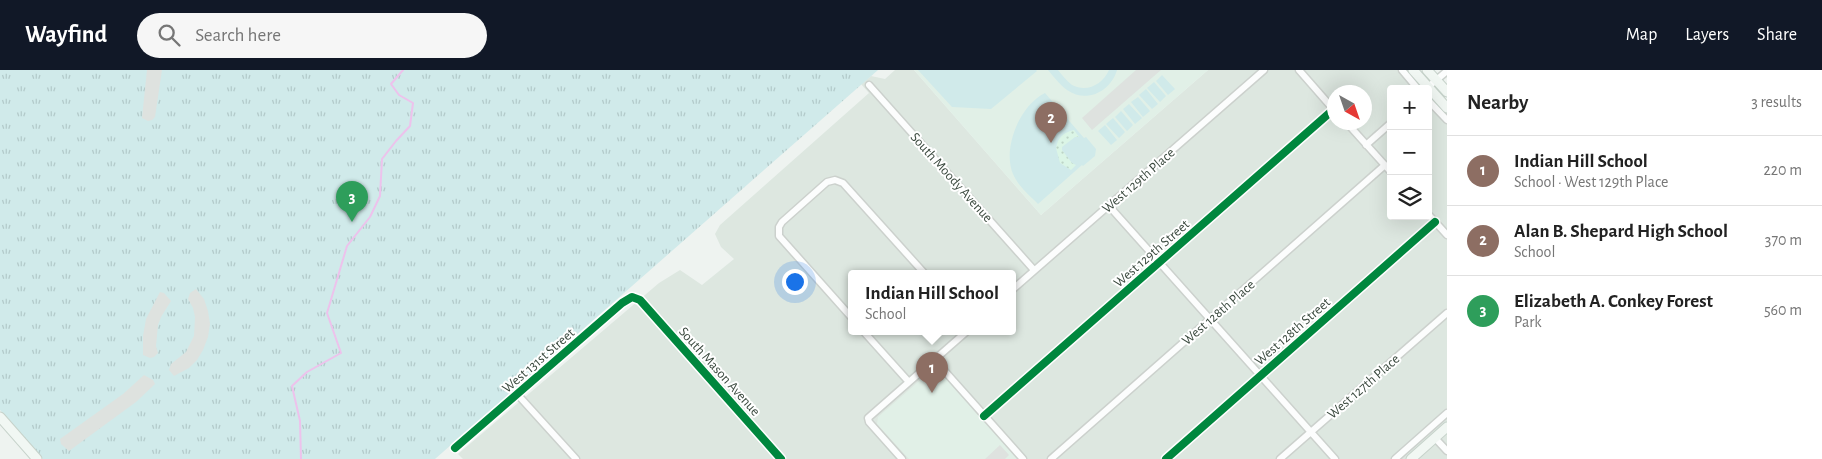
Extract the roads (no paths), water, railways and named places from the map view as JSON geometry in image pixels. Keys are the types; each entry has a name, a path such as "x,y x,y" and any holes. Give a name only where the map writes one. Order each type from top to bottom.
{"main road":[{"path":"1413,70 1426,85"},
{"path":"1427,70 1447,92"},
{"path":"1432,91 1447,108"},
{"path":"0,417 37,459"},
{"path":"1411,459 1447,427"}],"street":[{"name":"West 129th Place","path":"1016,286 1264,70"},
{"path":"1299,70 1327,102"},
{"path":"1402,70 1415,85"},
{"path":"1437,70 1437,80"},
{"path":"1431,85 1447,71"},
{"name":"South Moody Avenue","path":"869,85 1034,270"},
{"path":"1432,104 1447,120"},
{"name":"West 129th Street","path":"984,416 1327,116"},
{"path":"1366,145 1387,127"},
{"path":"1353,130 1387,167"},
{"name":"West 128th Place","path":"1051,459 1385,165"},
{"path":"848,314 781,239 778,232 782,222 827,182 835,180 843,183 921,270"},
{"path":"1109,206 1335,459"},
{"path":"1432,219 1447,235"},
{"name":"West 128th Street","path":"1166,459 1435,222"},
{"name":"West 131st Street","path":"455,448 622,303 632,297 640,300"},
{"name":"South Mason Avenue","path":"640,300 781,459"},
{"name":"West 127th Place","path":"1280,459 1447,313"},
{"path":"867,335 908,381"},
{"path":"902,459 869,422 868,418 962,335"},
{"path":"934,359 1023,459"},
{"path":"518,394 576,459"},
{"path":"1395,459 1447,413"},
{"path":"1435,438 1447,451"}],"waterway":[{"path":"301,459 300,421 292,386 307,372 341,353 327,313 347,246 370,217 380,196 382,159 410,126 413,103 399,95 391,84 403,70"}],"place":[{"name":"Alan B. Shepard High School","path":"1051,143"},
{"name":"Elizabeth A. Conkey Forest","path":"352,222"},
{"name":"Indian Hill School","path":"932,393"}]}
